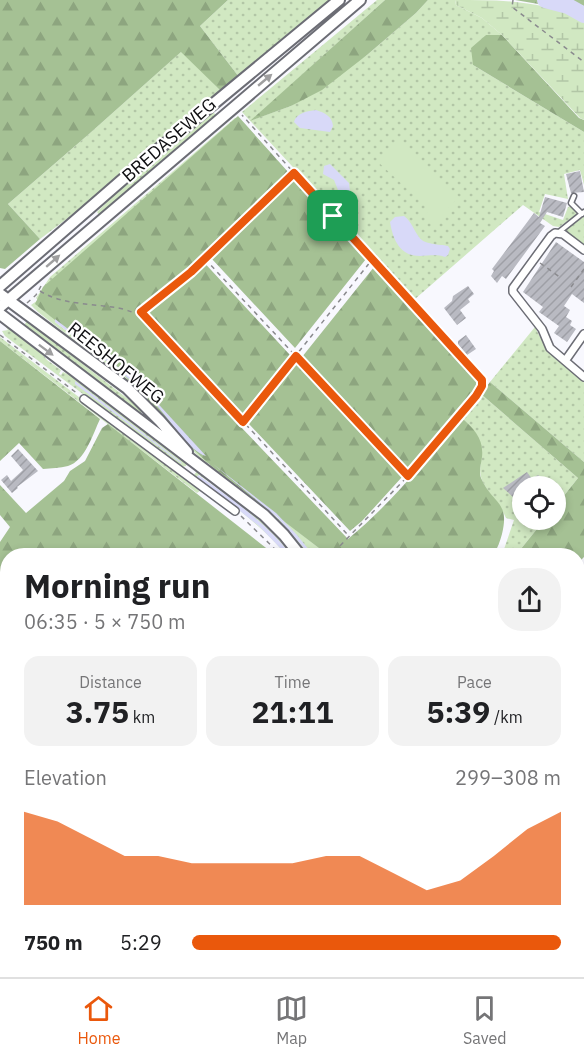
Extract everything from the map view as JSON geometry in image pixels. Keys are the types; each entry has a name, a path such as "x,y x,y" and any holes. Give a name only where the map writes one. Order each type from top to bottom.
{"main road":[{"name":"BREDASEWEG","path":"0,286 137,168 339,0"},
{"name":"BREDASEWEG","path":"3,300 237,109 360,0"},
{"path":"226,95 224,105 237,109"},
{"name":"REESHOFWEG","path":"3,300 127,388 154,414 195,461"},
{"name":"REESHOFWEG","path":"0,314 264,515 294,548"}],"street":[{"path":"584,250 559,232 551,236 513,288 513,292 542,329 550,348 584,377"},
{"path":"565,361 584,334"},
{"path":"84,399 235,511"},
{"path":"185,473 195,461"}],"lane":[{"path":"559,232 583,213 569,203 574,196"}],"path":[{"path":"513,0 512,7 584,62"},
{"path":"237,109 482,380 482,386 476,396 408,476 337,548"},
{"path":"39,291 73,302 123,309 135,313 141,312 191,272 294,173"},
{"path":"205,258 408,476"},
{"path":"534,259 561,279"},
{"path":"243,422 372,260"},
{"path":"571,287 584,269"},
{"path":"141,312 348,535"},
{"path":"0,335 84,399"},
{"path":"235,511 274,548"}],"green space":[{"path":"0,0 228,0 200,26 239,77 222,92 181,52 8,204 40,239 5,269 0,268"},
{"path":"228,0 331,0 239,77 200,26"},
{"path":"377,0 385,0 252,120 291,106 367,55 428,0 455,0 456,5 482,18 502,35 486,35 473,65 584,132 584,185 580,170 564,174 568,199 545,194 539,212 563,220 568,207 571,206 577,214 559,227 553,226 523,205 415,299 242,112"},
{"path":"385,0 428,0 367,55 322,90 291,106 250,121"},
{"path":"455,0 505,1 537,5 584,21 584,120 502,35 482,18 456,5"},
{"path":"515,0 584,0 584,21 550,6"},
{"path":"486,35 502,35 579,118 584,120 584,132 473,65 471,48"},
{"path":"182,51 222,92 84,206 40,239 8,204"},
{"path":"213,112 216,115 99,215 97,212 124,185"},
{"path":"238,116 289,173 199,257 290,355 243,414 146,310 140,314 240,426 348,539 393,496 462,418 480,440 481,477 504,515 498,547 319,548 209,464 125,376 35,304 43,287"},
{"path":"235,118 239,120 55,319 55,322 123,374 211,460 207,464 184,443 136,389 31,305 38,300 36,298 50,277"},
{"path":"398,141 459,197 435,223 426,214 429,209 378,162"},
{"path":"294,179 366,259 295,348 211,258"},
{"path":"584,216 584,246 564,232"},
{"path":"374,267 478,379 479,386 474,393 407,471 302,357"},
{"path":"27,321 143,410 138,416 22,328"},
{"path":"8,326 35,345 47,360 61,370 59,374 63,372 80,380 187,463 186,466 181,467 5,336 2,331 8,330 6,327"},
{"path":"535,327 547,351 584,382 584,462 490,382"},
{"path":"0,337 201,490 197,493 0,341"},
{"path":"0,341 100,419 84,453 74,463 65,467 43,469 19,443 0,461"},
{"path":"297,363 402,477 350,531 249,424"},
{"path":"490,382 584,462 584,548 522,548 536,530 566,530 566,493 578,478 481,394"},
{"path":"481,394 578,478 566,493 566,476 512,476 512,520 506,518 481,477 481,446 474,431 462,418"},
{"path":"108,424 266,548 0,548 0,542 10,527 0,515 0,485 26,513 64,481 70,471 85,461 102,428"},
{"path":"212,462 283,523 279,517 319,548 300,548 266,511 209,466"},
{"path":"198,470 260,519 287,548 285,548 236,502 199,475 197,477 256,523 276,543 254,522 193,476"},
{"path":"512,526 512,530 536,530 522,548 504,548"}],"water":[{"path":"316,110 330,117 333,126 330,132 300,128 294,122 300,115"},
{"path":"330,164 349,183 350,191 346,195 340,195 334,180 323,174 324,166"},
{"path":"404,216 421,240 448,246 450,249 448,255 445,257 420,256 403,250 393,235 390,222 395,217"},
{"path":"55,319 140,384 206,456 187,442 158,407 134,384 55,322"},
{"path":"75,381 181,462 182,464 75,384"},
{"path":"213,464 276,513 307,548 304,548 277,517"},
{"path":"198,475 236,502 271,532 285,548 280,548 259,526 197,477"}],"building":[{"path":"580,171 584,192 571,193 566,174"},
{"path":"545,197 567,203 563,217 547,212 540,223 545,226 506,279 502,276 497,283 491,276 494,271 492,269 534,213 539,217"},
{"path":"556,242 584,262 584,303 572,294 564,306 570,310 566,317 572,321 570,325 576,329 567,342 554,333 559,326 539,312 543,307 523,292"},
{"path":"468,286 474,294 468,299 470,302 460,310 466,318 457,325 444,308 452,301 453,296"},
{"path":"466,335 476,349 467,355 458,344 458,341"},
{"path":"18,449 38,471 12,493 1,480 7,475 11,481 23,470 11,456"},
{"path":"512,482 512,496 503,488"}],"waterway":[{"path":"545,0 568,6 584,15"}],"route":[{"path":"294,173 333,216 482,380 482,386 476,396 408,476 296,356 243,422 141,312 191,272 294,173"}]}
